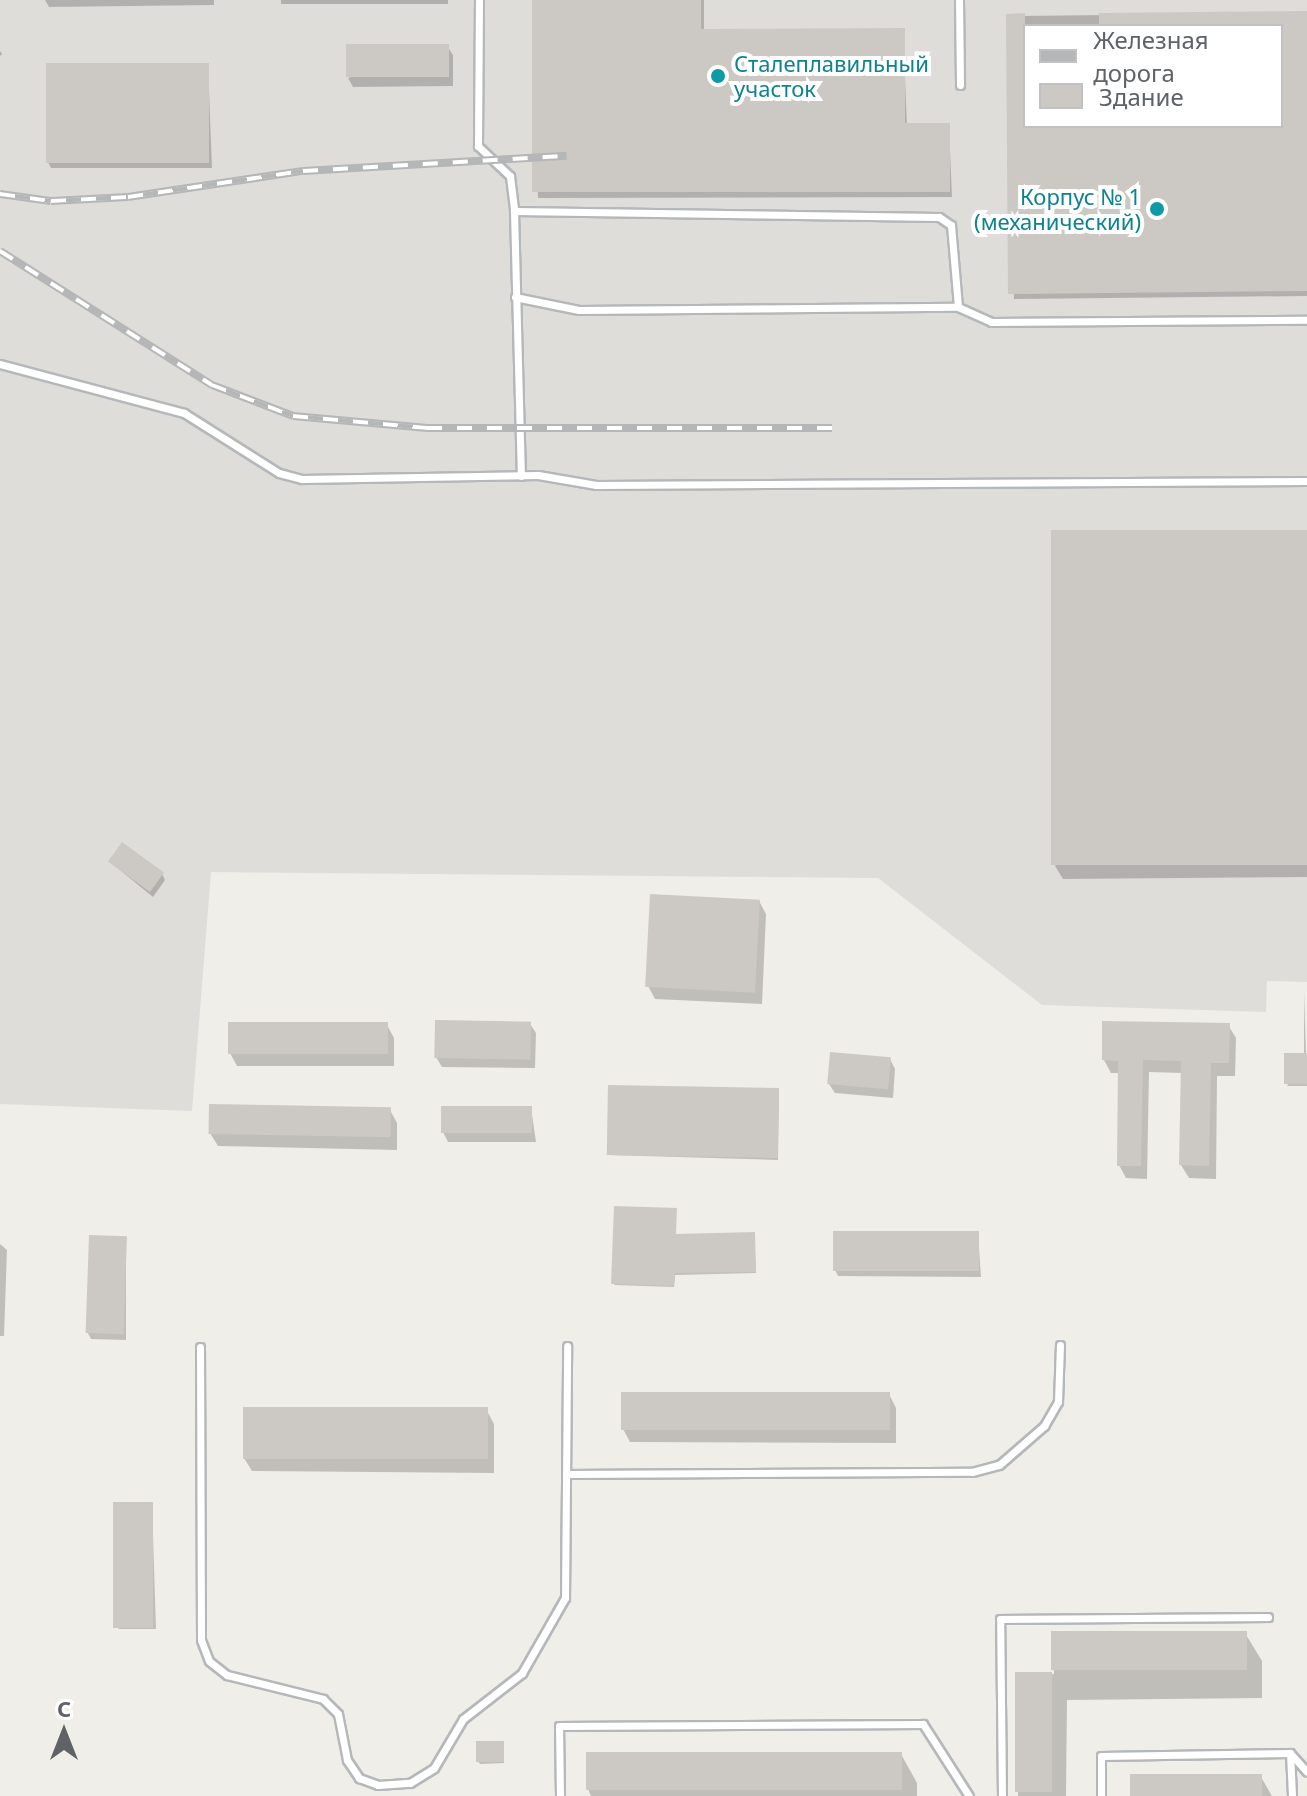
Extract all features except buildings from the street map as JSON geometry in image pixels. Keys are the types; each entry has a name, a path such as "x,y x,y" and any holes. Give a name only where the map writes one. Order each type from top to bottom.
{"lane":[{"path":"479,0 478,146 510,176 514,211 521,476"},
{"path":"959,0 960,85"},
{"path":"514,211 939,217 951,225 958,307"},
{"path":"515,297 579,310 958,307 991,322 1307,320"},
{"path":"0,364 184,413 279,473 302,479 521,476 596,485 1307,481"},
{"path":"566,1474 972,1472 999,1465 1044,1426 1058,1402 1060,1345"},
{"path":"200,1347 201,1640 209,1661 227,1675 323,1699 338,1714 347,1760 359,1778 410,1783 434,1768 463,1719 522,1673 565,1598 567,1346"},
{"path":"1002,1796 1000,1619 1268,1617"},
{"path":"560,1796 559,1726 907,1724 923,1724 969,1796"},
{"path":"1290,1753 1292,1796"},
{"path":"1101,1796 1101,1756 1290,1753 1307,1772"}],"shaded area":[{"path":"0,0 1307,0 1307,982 1267,981 1266,1012 1042,1005 878,878 211,872 192,1111 0,1104"}],"railway":[{"path":"0,194 51,201 128,197 303,171 567,156"},
{"path":"0,251 212,385 293,416 427,428 832,428"}],"place":[{"name":"Сталеплавильный участок","path":"718,76"},
{"name":"Корпус № 1 (механический)","path":"1157,209"}]}
